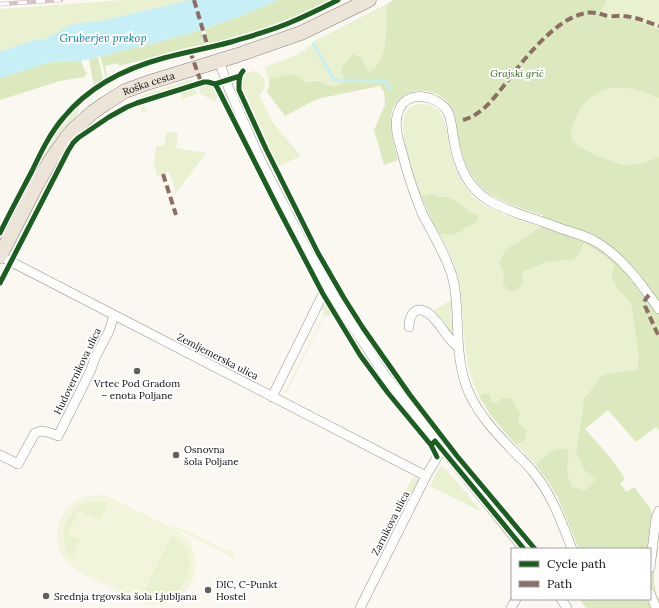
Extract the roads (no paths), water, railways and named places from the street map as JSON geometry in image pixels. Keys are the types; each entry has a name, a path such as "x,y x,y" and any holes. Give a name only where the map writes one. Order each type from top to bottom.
{"main road":[{"name":"Roška cesta","path":"0,256 50,161 67,137 85,118 106,103 125,91 147,83 238,56 301,33 369,0"}],"street":[{"path":"218,61 261,161 327,286 342,310 384,374 408,407 523,548"},
{"path":"572,548 552,500 541,482 532,470 487,423 471,397 466,385 459,348 456,296 450,268 416,197 404,162 396,120 398,110 402,103 416,96 434,99 441,104 446,110 451,122 457,156 463,171 473,188 481,196 505,209 578,234 598,243 624,264 659,309"},
{"name":"Zemljemerska ulica","path":"0,256 426,476"},
{"path":"272,397 327,286"},
{"path":"409,327 409,321 413,313 424,310 432,316 459,348"},
{"name":"Hudovernikova ulica","path":"0,455 18,464 35,433 43,431 58,436 109,331 114,315"},
{"name":"Zarnikova ulica","path":"360,608 426,476 442,448"},
{"path":"651,560 656,518 659,511"},
{"path":"651,596 656,608"}],"water":[{"name":"Gruberjev prekop","path":"190,0 278,0 201,30 81,61 51,62 0,78 0,51 36,40 43,40 72,24 96,22"}],"waterway":[{"path":"313,43 334,80 384,81 391,89"}],"railway":[{"path":"0,4 61,0"}],"place":[{"name":"Vrtec Pod Gradom – enota Poljane","path":"137,371"},
{"name":"Osnovna šola Poljane","path":"176,455"},
{"name":"DIC, C-Punkt Hostel","path":"208,590"},
{"name":"Srednja trgovska šola Ljubljana","path":"46,596"}],"park label":[{"name":"Grajski grič","path":"517,73"}]}
